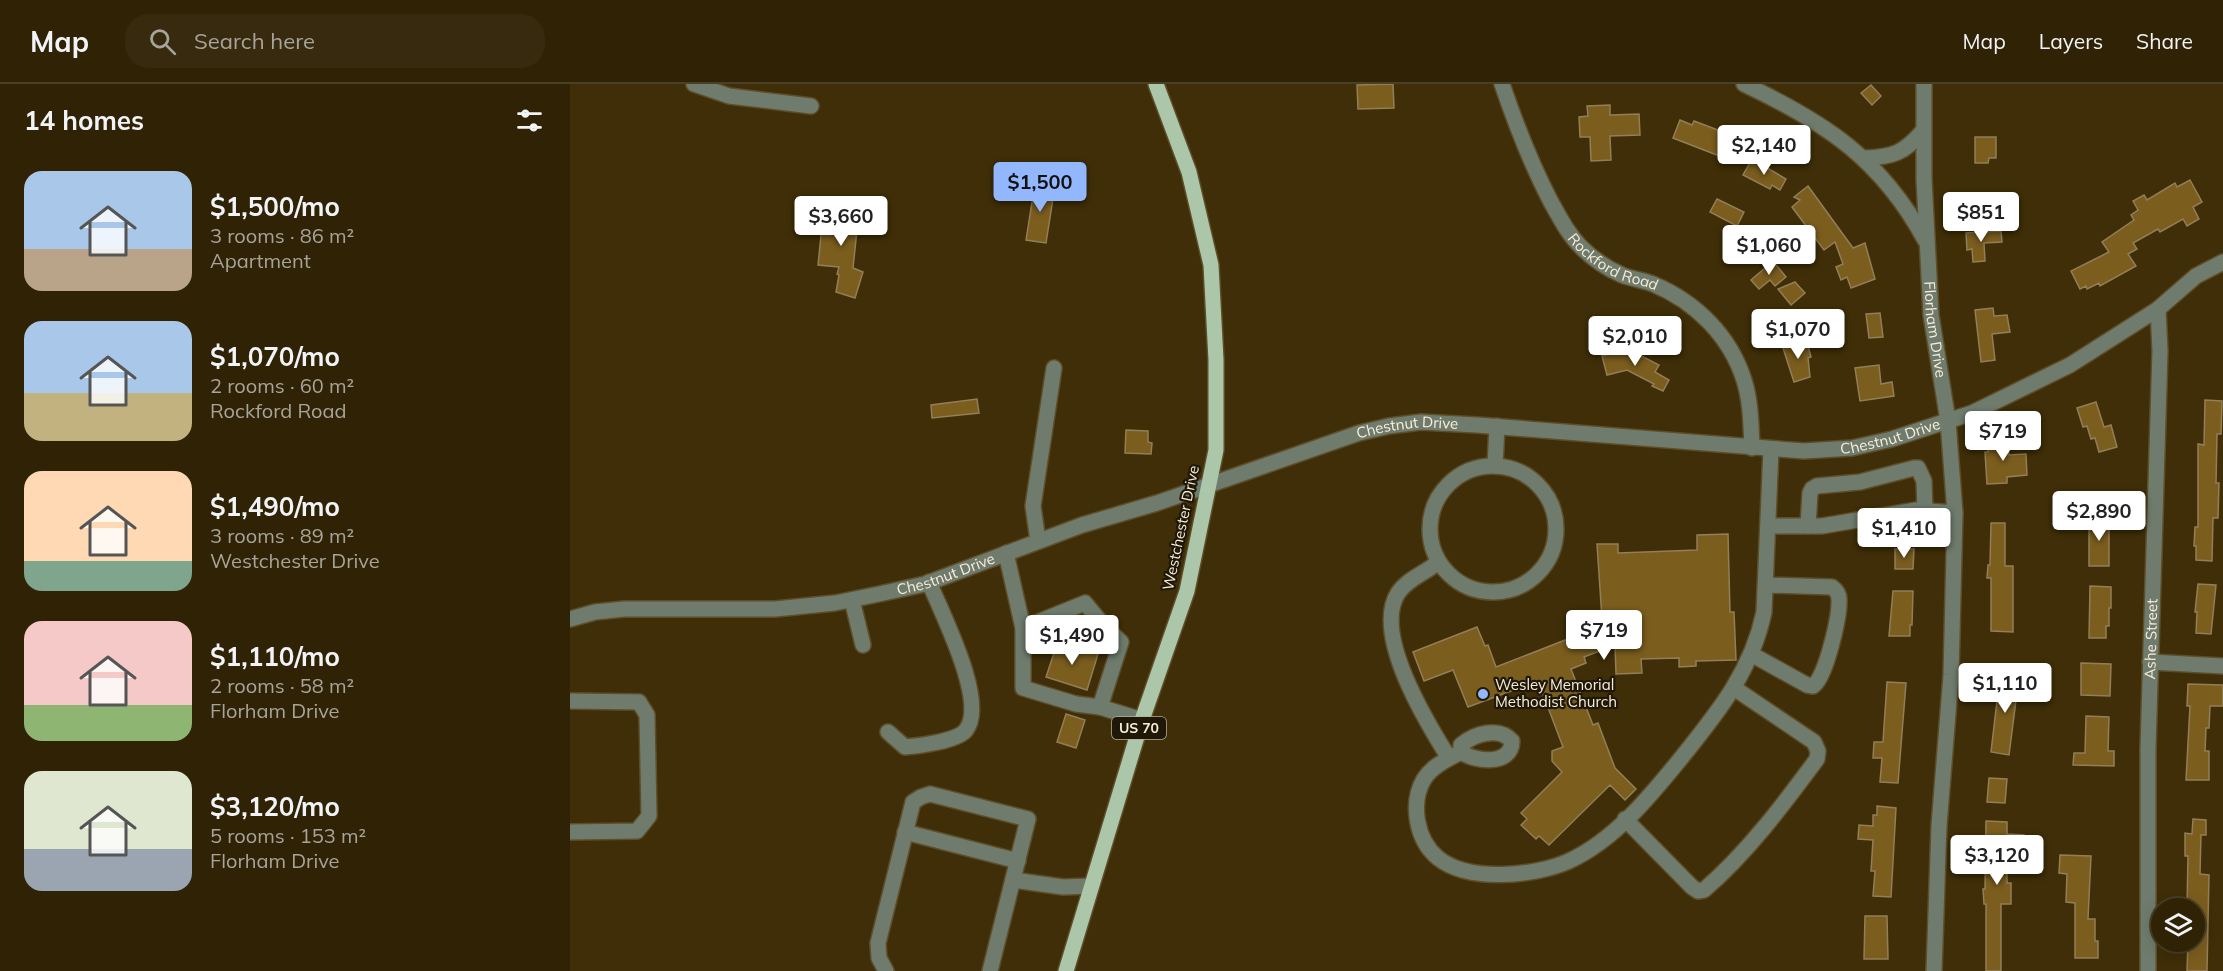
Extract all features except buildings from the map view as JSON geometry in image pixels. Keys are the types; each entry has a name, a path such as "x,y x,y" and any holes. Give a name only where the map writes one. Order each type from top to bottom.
{"main road":[{"name":"Westchester Drive","path":"1066,971 1142,720 1187,591 1216,450 1216,360 1211,265 1189,172 1156,84"}],"street":[{"path":"694,84 729,96 811,106"},
{"name":"Rockford Road","path":"1502,84 1533,168 1565,226 1582,247 1603,265 1676,295 1697,310 1716,329 1732,352 1746,389 1752,448"},
{"path":"1744,84 1776,99 1833,134 1864,158 1912,216 1926,243"},
{"name":"Florham Drive","path":"1924,84 1926,243 1931,315 1948,421 1954,513 1951,675 1939,826 1934,971"},
{"path":"1864,158 1883,158 1900,153 1923,131"},
{"name":"Chestnut Drive","path":"570,620 595,612 624,609 775,609 852,600 929,582 1082,525 1209,485 1359,433 1389,426 1421,422 1497,426 1752,448 1804,451 1852,448 1892,439 1972,413 2070,365 2158,309 2196,276 2223,262"},
{"name":"Ashe Street","path":"2148,971 2150,662 2160,351 2158,309"},
{"path":"1038,542 1033,506 1054,368"},
{"path":"1495,466 1497,426"},
{"path":"1438,562 1411,580 1398,593 1391,611 1390,625 1394,642 1413,694 1455,755 1439,764 1425,778 1416,799 1418,823 1426,845 1439,859 1455,867 1479,873 1511,875 1540,872 1570,861 1590,849 1625,819 1666,776 1722,706 1745,670 1763,619 1771,449"},
{"path":"1495,466 1520,471 1536,483 1549,499 1556,519 1557,534 1554,549 1548,561 1534,578 1515,589 1502,592 1472,589 1453,579 1438,562 1431,544 1429,523 1434,504 1445,487 1461,474 1480,467 1495,466"},
{"path":"1808,526 1810,494 1817,486 1860,483 1914,468 1918,468 1924,481 1925,511"},
{"path":"1768,526 1822,526 1916,510 1954,513"},
{"path":"1006,553 1023,628 1023,688 1142,720"},
{"path":"888,732 905,747 916,747 960,736 967,729 972,718 968,680 953,637 929,582"},
{"path":"1751,654 1807,685 1813,686 1818,683 1838,617 1839,597 1832,587 1766,585"},
{"path":"852,600 863,645"},
{"path":"1023,628 1085,603 1121,642 1100,707"},
{"path":"2150,662 2223,666"},
{"path":"1625,819 1698,891 1704,890 1749,844 1780,807 1817,759 1818,751 1814,742 1734,688"},
{"path":"570,701 639,702 647,715 649,816 637,831 570,832"},
{"path":"890,970 879,958 878,943 912,802 930,794 1028,819 990,971"},
{"path":"905,832 1018,861"},
{"path":"1013,880 1063,887 1091,886"}],"place":[{"name":"Wesley Memorial Methodist Church","path":"1483,694"}]}
